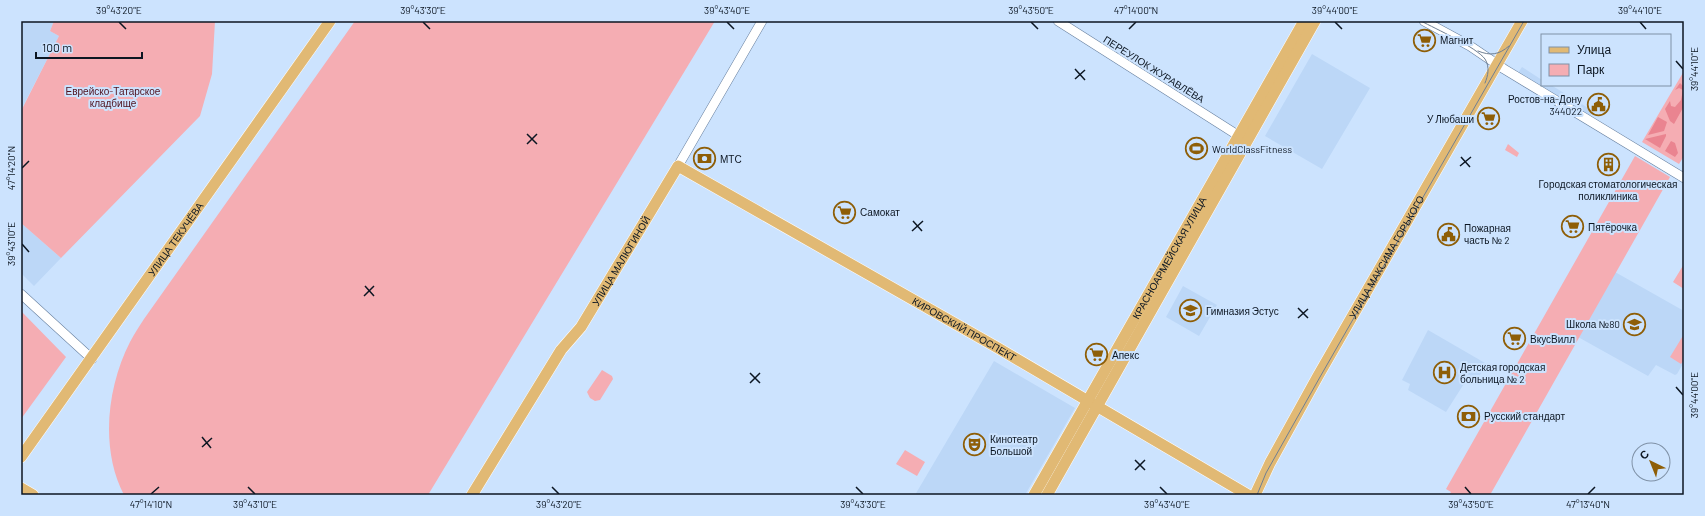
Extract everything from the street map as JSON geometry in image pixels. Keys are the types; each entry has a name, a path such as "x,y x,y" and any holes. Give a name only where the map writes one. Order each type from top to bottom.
{"main road":[{"name":"УЛИЦА ТЕКУЧЁВА","path":"21,457 92,359 330,21"},
{"name":"КРАСНОАРМЕЙСКАЯ УЛИЦА","path":"1047,495 1092,403 1304,21"},
{"name":"КРАСНОАРМЕЙСКАЯ УЛИЦА","path":"1034,495 1092,403 1315,21"},
{"name":"УЛИЦА МАКСИМА ГОРЬКОГО","path":"1255,495 1270,463 1318,376 1522,21"},
{"name":"КИРОВСКИЙ ПРОСПЕКТ","path":"678,166 1092,403 1248,495"},
{"name":"УЛИЦА МАЛЮГИНОЙ","path":"472,495 561,350 581,327 678,166"},
{"path":"21,488 33,495"}],"street":[{"name":"УЛИЦА МАЛЮГИНОЙ","path":"678,166 762,21"},
{"name":"ПЕРЕУЛОК ЖУРАВЛЁВА","path":"1058,21 1239,136"},
{"path":"1424,21 1470,46 1684,178"},
{"path":"21,294 92,359"}],"shaded area":[{"path":"21,21 54,21 50,31 59,36 21,110"},
{"path":"1312,54 1370,88 1322,169 1265,136"},
{"path":"1522,67 1541,79 1541,86 1553,86 1593,111 1589,117 1518,73"},
{"path":"1680,83 1684,87 1684,106 1674,124 1670,121 1665,109 1670,101 1671,106 1675,107 1681,100 1683,90 1679,88 1675,90"},
{"path":"1658,117 1667,122 1664,131 1648,135"},
{"path":"1666,134 1660,148 1645,139"},
{"path":"1671,141 1675,143 1678,153 1675,157 1665,151"},
{"path":"21,223 61,258 34,286 21,273"},
{"name":"Школа №80","path":"1615,272 1684,311 1684,362 1677,374 1675,375 1656,365 1648,376 1578,337"},
{"name":"Гимназия Эстус","path":"1183,286 1217,305 1199,336 1166,317"},
{"name":"Детская городская больница № 2","path":"1428,330 1485,363 1484,368 1477,380 1474,383 1467,379 1446,412 1408,390 1410,384 1402,380"},
{"path":"994,361 1075,408 1025,495 915,495"}],"green space":[{"name":"Еврейско-Татарское кладбище","path":"54,21 215,21 212,74 200,116 61,258 21,223 21,111 59,36 50,31"},
{"path":"355,21 715,21 428,495 124,495 116,477 112,458 109,438 109,418 116,378 130,342 144,319"},
{"path":"1684,71 1684,156 1679,164 1642,142"},
{"path":"1508,144 1519,153 1517,157 1505,150"},
{"path":"1635,156 1670,177 1490,495 1449,495 1451,492 1446,489"},
{"path":"1684,264 1684,289 1673,282"},
{"path":"21,311 66,357 21,419"},
{"path":"1684,334 1684,360 1681,364 1670,357"},
{"path":"602,370 612,376 613,379 600,400 595,401 590,398 587,392"},
{"path":"905,450 925,462 917,476 896,464"}],"tram line":[{"path":"1421,21 1465,44 1480,54 1488,65 1488,74 1485,83"},
{"path":"1257,495 1266,473 1320,377 1524,21"},
{"path":"1478,51 1486,54 1494,54 1509,46"}],"place":[{"name":"Магнит","path":"1425,40"},
{"name":"Ростов-на-Дону 344022","path":"1598,105"},
{"name":"У Любаши","path":"1489,119"},
{"name":"WorldClassFitness","path":"1196,149"},
{"name":"МТС","path":"705,159"},
{"name":"Городская стоматологическая поликлиника","path":"1608,164"},
{"name":"Самокат","path":"844,212"},
{"name":"Пятёрочка","path":"1573,227"},
{"name":"Пожарная часть № 2","path":"1449,234"},
{"name":"Гимназия Эстус","path":"1191,311"},
{"name":"Школа №80","path":"1635,324"},
{"name":"ВкусВилл","path":"1514,339"},
{"name":"Апекс","path":"1097,355"},
{"name":"Детская городская больница № 2","path":"1444,373"},
{"name":"Русский стандарт","path":"1469,416"},
{"name":"Кинотеатр Большой","path":"975,445"}]}
